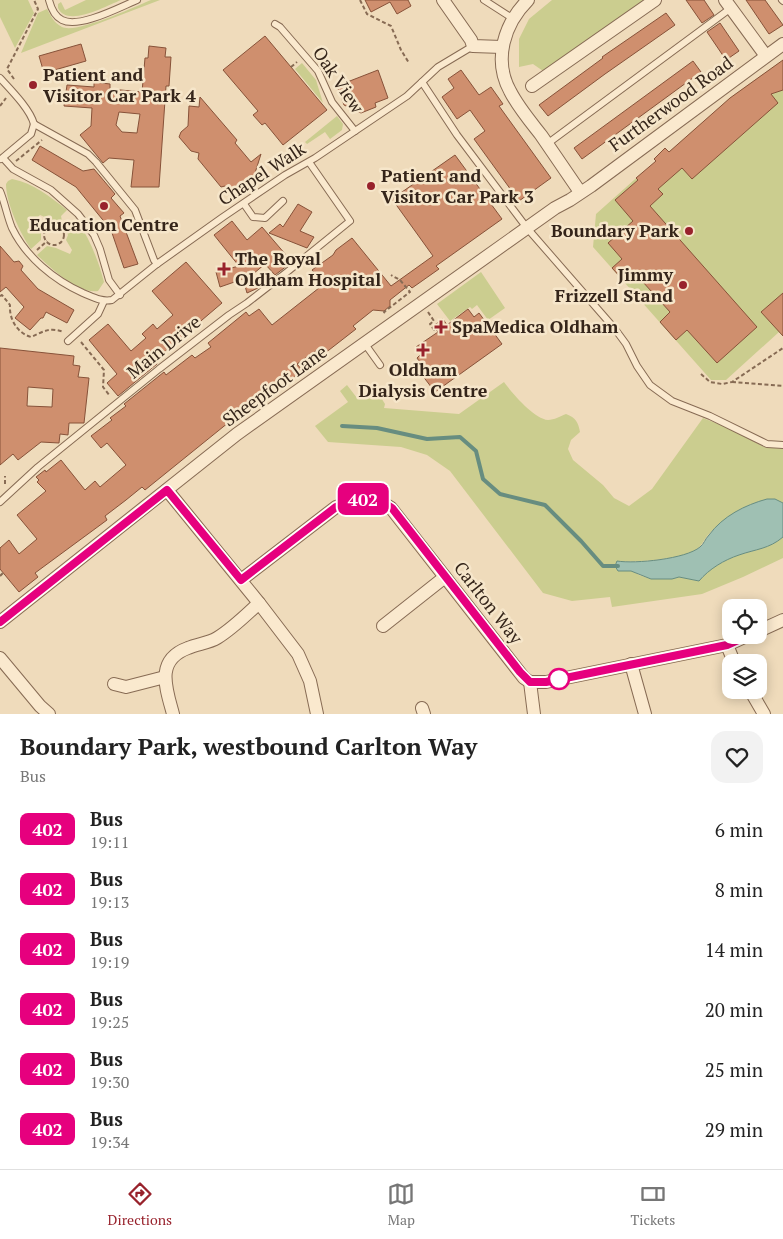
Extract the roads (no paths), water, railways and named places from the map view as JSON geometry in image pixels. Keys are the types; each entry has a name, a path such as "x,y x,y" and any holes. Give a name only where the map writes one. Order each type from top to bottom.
{"street":[{"path":"443,0 471,40 473,46 502,47"},
{"path":"528,0 512,18 508,28 502,47 502,68 510,92 580,192"},
{"path":"532,86 655,0"},
{"path":"728,4 766,56"},
{"name":"Furtherwood Road","path":"580,192 783,44"},
{"name":"Sheepfoot Lane","path":"0,622 237,434 554,208 570,200 580,192"},
{"path":"167,490 241,580 298,654 310,681 317,714"},
{"name":"Carlton Way","path":"241,580 336,507 363,499 383,502 392,508 524,678 530,682"},
{"path":"383,626 445,577"},
{"path":"173,714 165,677 168,665 174,655 186,648 217,639 260,604"},
{"path":"767,627 783,620"},
{"path":"534,714 530,682 546,682 727,645 731,654"},
{"path":"0,658 40,706 49,714"},
{"path":"631,664 645,714"},
{"path":"114,684 126,687 165,677"},
{"path":"755,699 764,714"}],"lane":[{"path":"49,0 53,11 61,20 81,22 137,0"},
{"path":"484,0 512,18"},
{"path":"547,144 728,4"},
{"name":"Oak View","path":"275,24 280,27 318,71 332,102 355,131"},
{"name":"Chapel Walk","path":"104,302 112,300 157,264 285,175 309,162 407,96 438,67 473,46"},
{"path":"0,78 11,90 34,124 88,154 96,162 135,210 157,264"},
{"path":"422,82 457,134 527,228 615,329 650,385 681,406 710,416 767,444 783,446"},
{"path":"34,124 31,134 1,159 51,190 78,214 94,235 109,280 120,294"},
{"name":"Main Drive","path":"0,502 38,468 117,404 350,221 309,162"},
{"path":"0,190 13,229 32,256 57,280 104,302 98,314 68,341"},
{"path":"244,204 253,217 265,218 284,201"},
{"path":"365,344 380,365"}],"waterway":[{"path":"342,426 377,428 427,439 460,437 476,451 483,479 500,494 545,505 603,566 618,566"}],"place":[{"name":"Patient and Visitor Car Park 4","path":"33,85"},
{"name":"Patient and Visitor Car Park 3","path":"371,186"},
{"name":"Education Centre","path":"104,206"},
{"name":"Boundary Park","path":"689,231"},
{"name":"The Royal Oldham Hospital","path":"224,269"},
{"name":"Jimmy Frizzell Stand","path":"683,285"},
{"name":"SpaMedica Oldham","path":"441,327"},
{"name":"Oldham Dialysis Centre","path":"423,350"}]}
